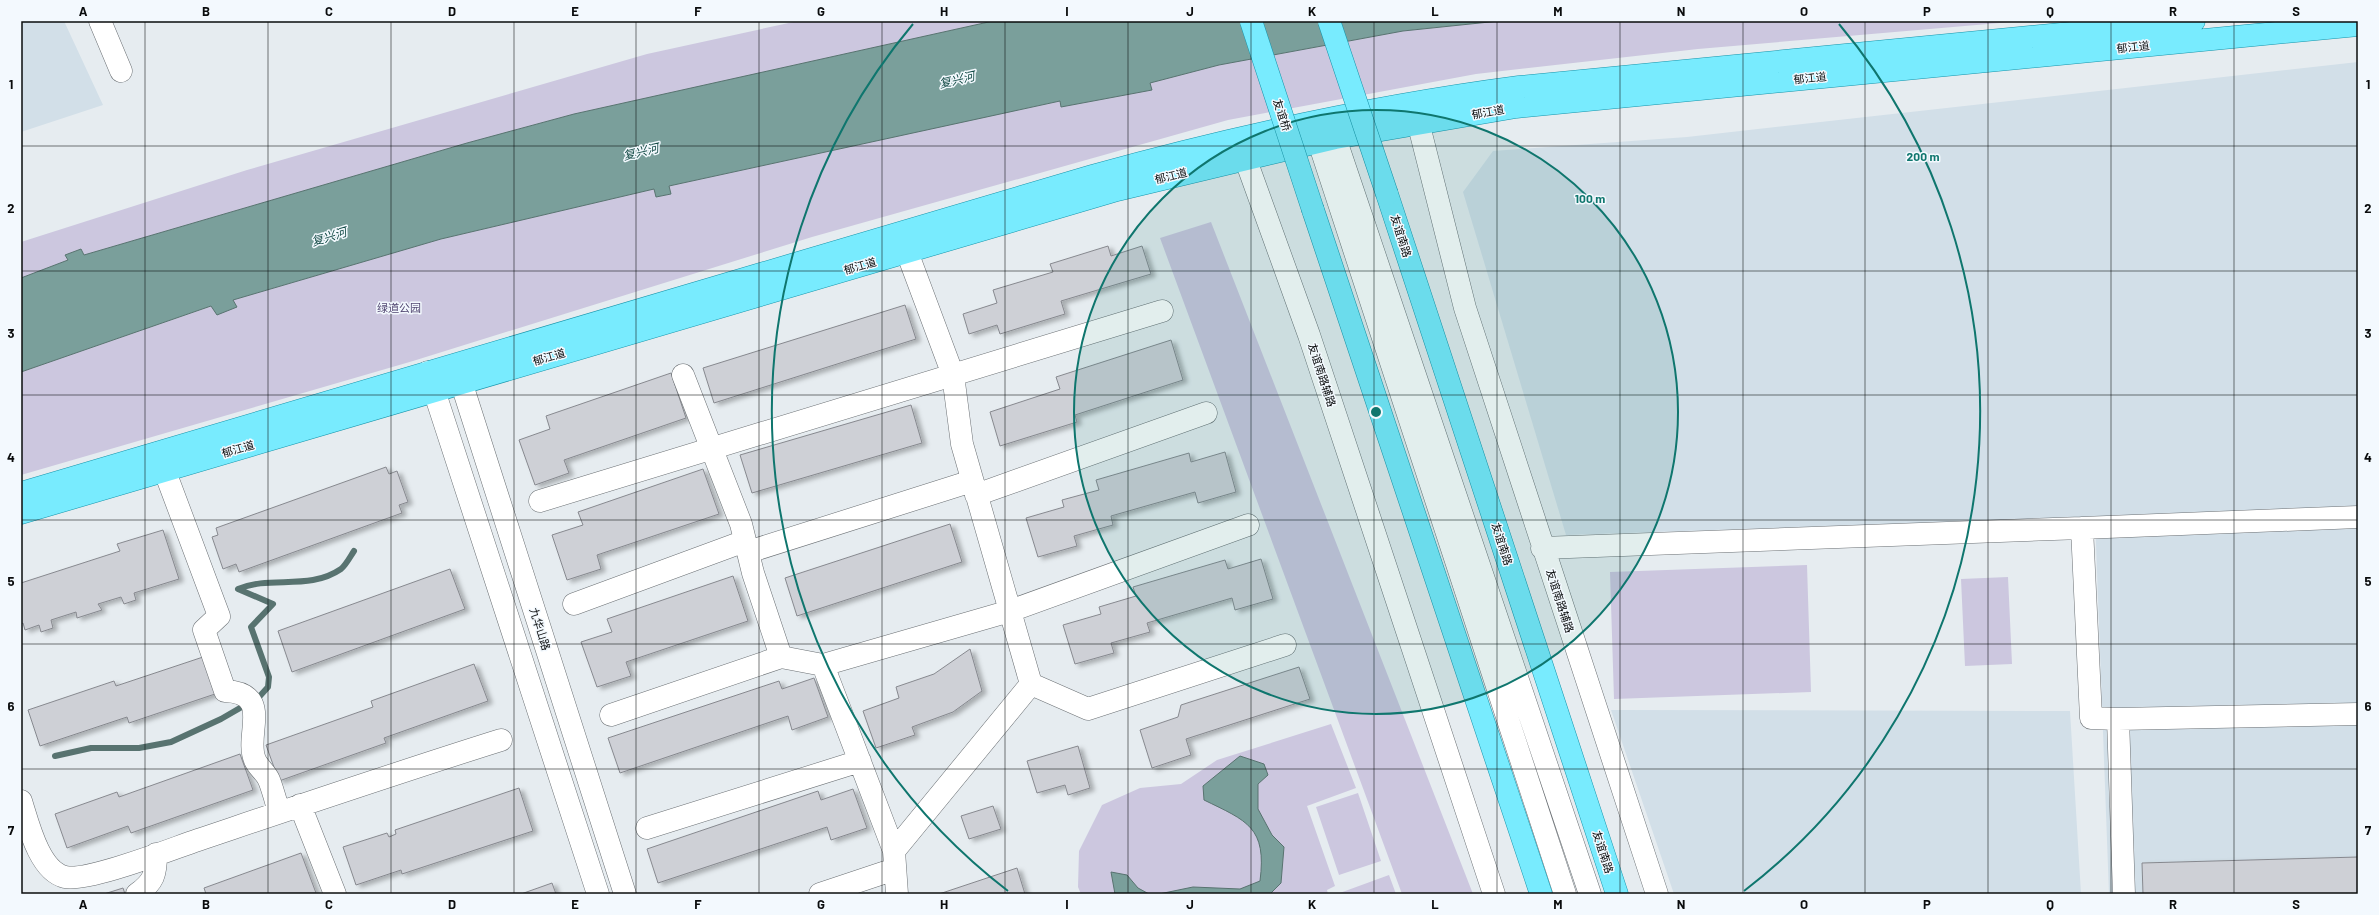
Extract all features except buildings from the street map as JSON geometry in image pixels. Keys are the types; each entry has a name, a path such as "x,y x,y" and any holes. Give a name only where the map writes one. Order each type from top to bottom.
{"main road":[{"name":"友谊桥","path":"1252,21 1541,894"},
{"name":"友谊南路","path":"1329,21 1617,894"},
{"name":"郁江道","path":"458,373 907,252 1117,190 1244,158 1323,129 1412,102 1519,87 2194,21"},
{"name":"郁江道","path":"21,493 161,461 458,373 1092,176 1238,137 1323,129 1420,123 1516,107 2358,25"},
{"name":"郁江道","path":"21,513 161,461"}],"street":[{"path":"100,21 121,71"},
{"name":"友谊南路辅路","path":"1412,102 1420,123 1465,308 1542,548 1657,894"},
{"path":"1323,129 1565,894"},
{"path":"1323,129 1590,894"},
{"name":"友谊南路辅路","path":"1238,137 1244,158 1309,335 1494,894"},
{"path":"907,252 953,375 962,444 1031,684"},
{"path":"540,501 1162,311"},
{"name":"九华山路","path":"458,373 625,894"},
{"path":"682,375 741,524 753,573 781,657"},
{"path":"431,381 598,894"},
{"path":"574,604 747,546 974,488 1206,413"},
{"path":"161,461 219,616 204,630 225,691 241,693 251,706 256,726 251,735 255,760 269,781 279,812"},
{"path":"1542,548 2358,517"},
{"path":"611,715 781,657 823,665 1010,612 1248,525"},
{"path":"2082,528 2091,718 2118,719 2358,714"},
{"path":"1031,684 1088,709 1285,645"},
{"path":"823,665 860,761 895,860 897,894"},
{"path":"820,894 895,860 1031,684"},
{"path":"2118,719 2124,894"},
{"path":"21,801 32,834 43,857 51,869 64,876 78,878 156,854 300,805 500,740"},
{"path":"648,828 860,761"},
{"path":"300,805 335,894"},
{"path":"137,894 148,886 156,871 156,854"}],"shaded area":[{"path":"21,21 64,21 103,105 21,132"},
{"path":"2358,62 2358,894 2109,894 2095,517 1566,535 1463,192 1493,151 1687,137"},
{"path":"1611,710 2070,711 2081,894 1674,894"}],"green space":[{"path":"798,21 993,21 574,114 467,143 84,255 81,249 65,255 68,260 21,278 21,242 247,170 647,54"},
{"name":"绿道公园","path":"1499,21 2023,21 1698,49 1476,74 1228,120 812,237 413,361 21,475 21,372 212,306 217,314 237,307 233,300 441,239 654,189 656,197 671,194 669,186 1060,101 1061,107 1151,90 1150,83 1219,65 1403,31"},
{"path":"1211,222 1473,894 1402,894 1160,238"},
{"path":"1807,565 1811,692 1614,699 1610,572"},
{"path":"2008,577 2012,664 1965,666 1961,579"},
{"path":"1331,724 1356,788 1307,806 1335,886 1327,890 1328,894 1081,894 1078,887 1079,851 1102,805 1140,788 1181,784 1217,760"},
{"path":"1358,793 1381,861 1339,875 1316,807"},
{"path":"1389,875 1396,894 1337,894"}],"water":[{"name":"复兴河","path":"993,21 1499,21 1403,31 1219,65 1150,83 1152,90 1061,107 1060,101 669,186 671,194 656,197 654,189 441,239 233,300 237,307 217,315 211,306 21,372 21,278 68,260 65,255 81,249 84,255 467,143 574,114"},
{"path":"1240,756 1264,764 1268,775 1258,784 1258,809 1272,835 1284,847 1281,883 1270,894 1159,894 1193,887 1240,889 1260,881 1260,849 1257,837 1251,828 1232,814 1204,800 1203,786"},
{"path":"1111,872 1127,875 1138,888 1149,894 1115,894"}],"waterway":[{"path":"55,756 91,748 139,748 171,742 221,719 259,697 268,687 269,677 251,627 273,604 238,589 264,583 303,581 329,576 341,569 354,551"}]}
